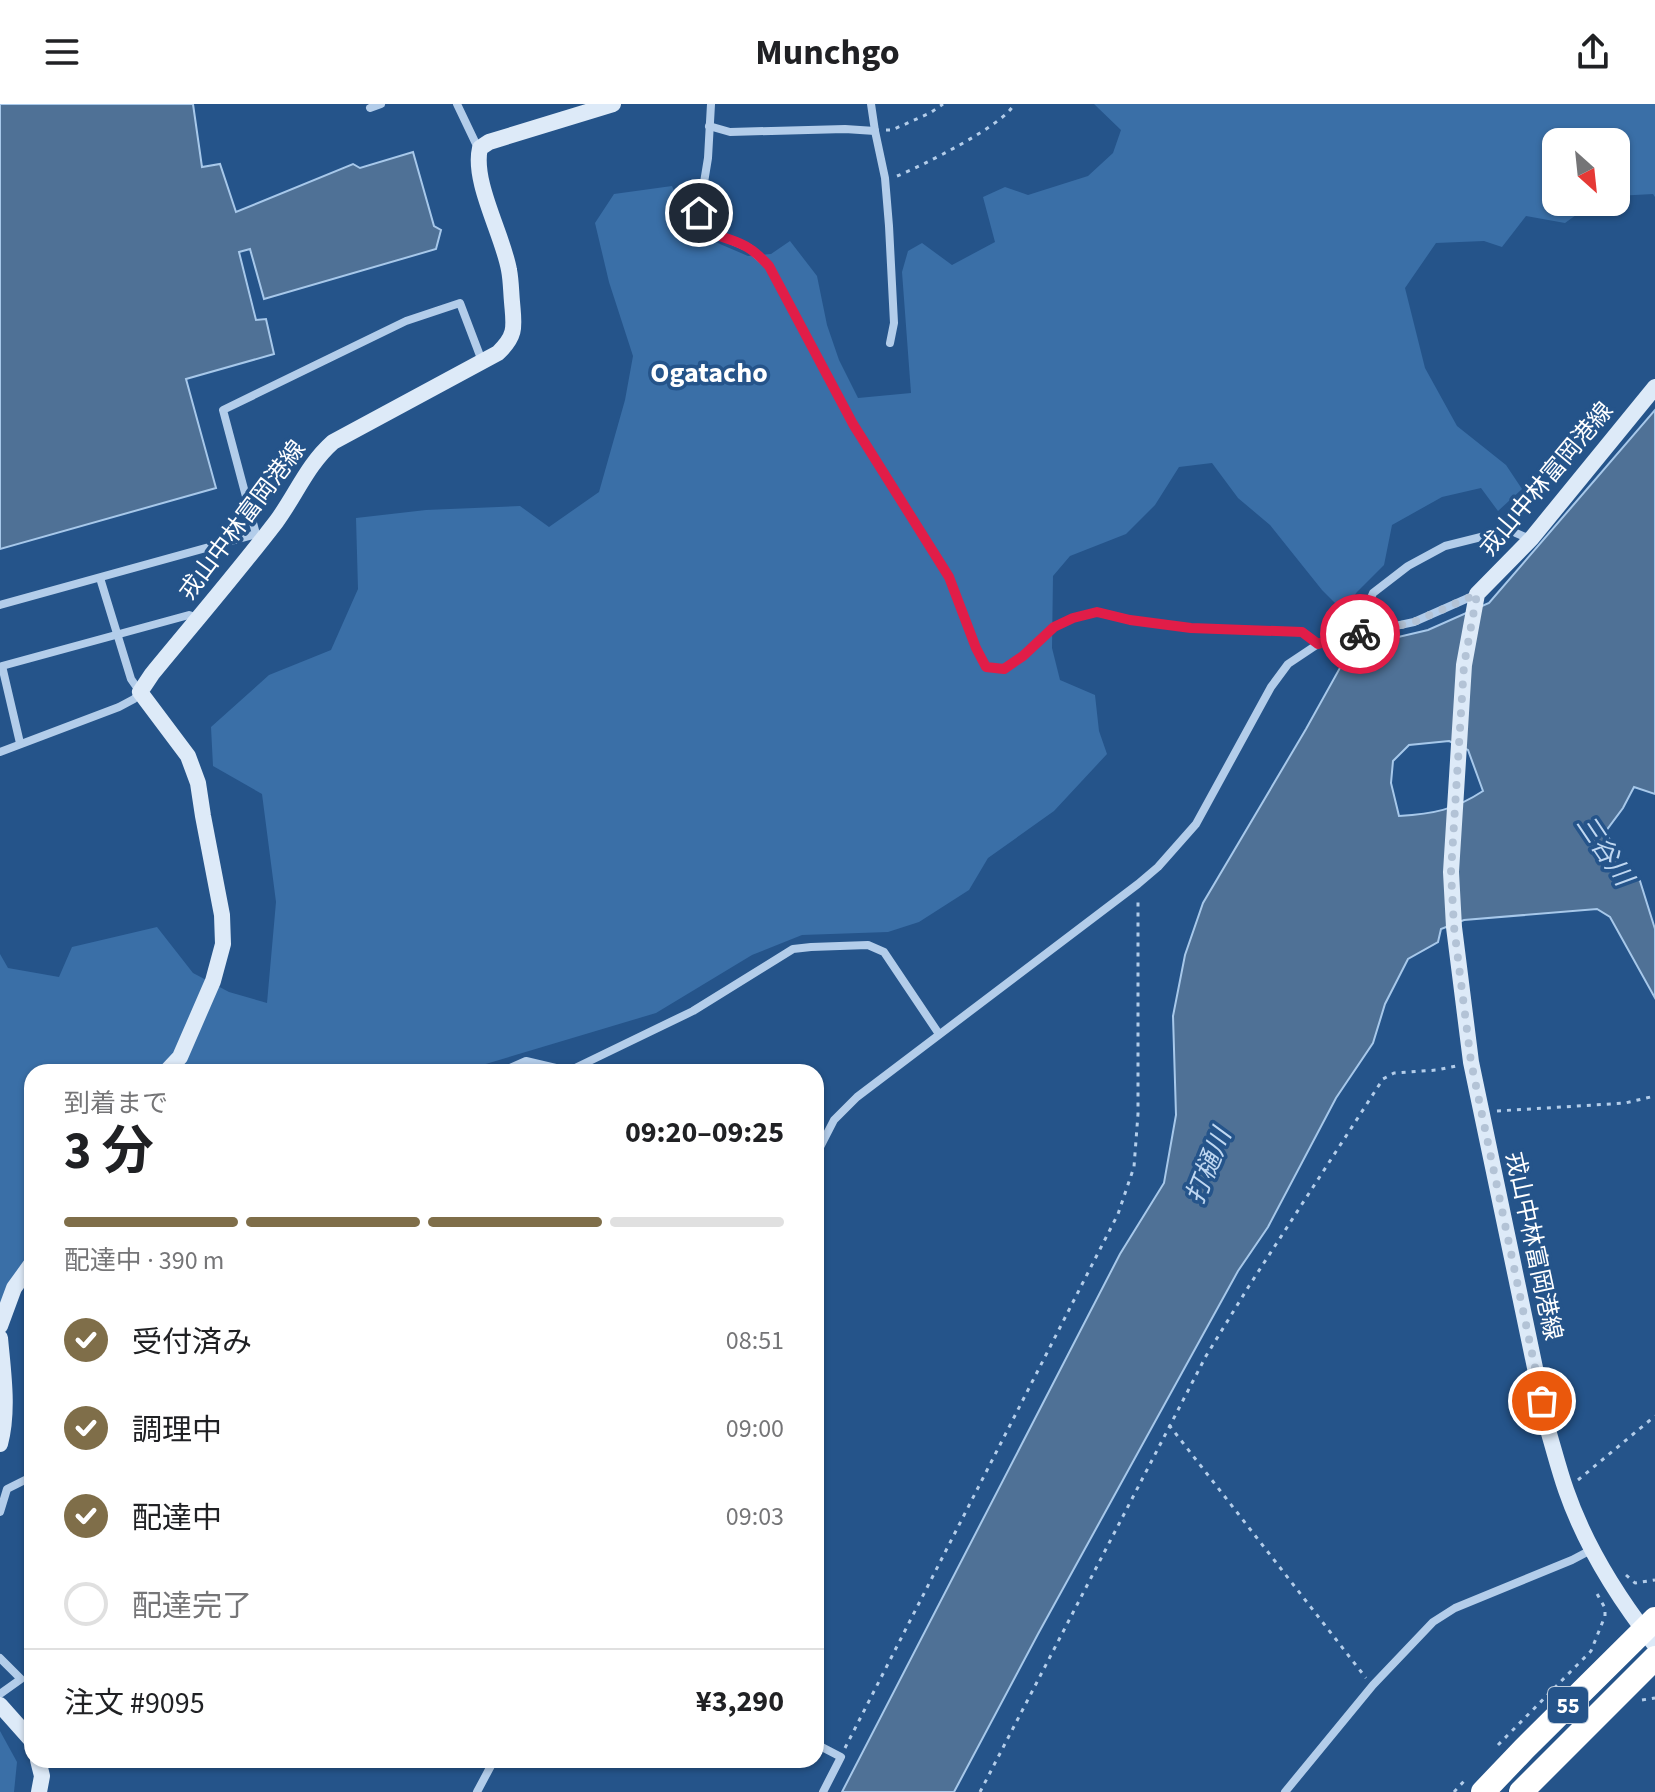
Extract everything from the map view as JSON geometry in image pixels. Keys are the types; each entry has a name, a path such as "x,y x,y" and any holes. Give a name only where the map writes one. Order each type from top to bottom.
{"highway":[{"name":"55","path":"1483,1792 1524,1749 1651,1631"},
{"name":"55","path":"1521,1792 1655,1658"}],"main road":[{"path":"480,148 489,142 613,104"},
{"name":"戎山中林富岡港線","path":"140,692 259,536 279,517 319,454 333,442 498,353 510,342 514,331 509,269 481,179 480,148"},
{"name":"戎山中林富岡港線","path":"1651,1631 1584,1554 1548,1430 1471,1062 1454,927 1451,872 1464,665 1476,599 1531,539 1655,387"},
{"path":"140,692 188,756 198,783 222,915 223,944 213,981 180,1057 173,1064"},
{"path":"0,1326 14,1288 24,1274"},
{"path":"0,1338 4,1387 4,1430 0,1444"},
{"path":"0,1705 24,1732"},
{"path":"39,1792 40,1768"}],"street":[{"path":"370,108 381,104"},
{"path":"457,104 480,148"},
{"path":"711,104 708,158 699,213 702,224 712,232 749,248 769,266 853,424 949,577 986,667 1004,669 1054,627 1097,612 1191,628 1302,632 1318,644"},
{"path":"871,104 885,178 894,323 890,343"},
{"path":"709,126 730,132 875,131"},
{"path":"0,605 259,536 223,410 406,321 460,303 482,361"},
{"path":"1363,633 1362,619 1373,593 1408,566 1445,546 1509,530 1531,539"},
{"path":"0,752 119,707 140,692 131,679 100,578"},
{"path":"824,1139 834,1120 857,1097 1158,867 1196,824 1271,687 1288,664 1318,644 1337,637 1414,622 1476,599"},
{"path":"20,743 1,662 189,615 198,618"},
{"path":"583,1064 693,1011 793,949 811,947 868,945 884,952 939,1034"},
{"path":"519,1064 526,1061 539,1064"},
{"path":"0,1512 7,1489 24,1480"},
{"path":"1285,1792 1373,1685 1433,1622 1455,1608 1584,1554"},
{"path":"0,1658 21,1679 0,1694"},
{"path":"823,1792 841,1757 824,1748"},
{"path":"477,1792 490,1768"}],"path":[{"path":"875,131 892,130 943,104"},
{"path":"885,178 915,169 960,144 1011,111 1014,104"},
{"path":"841,1757 1118,1214 1134,1167 1138,1114 1138,884"},
{"path":"980,1792 1206,1356 1383,1079 1394,1073 1437,1070 1471,1062"},
{"path":"1482,1112 1625,1103 1655,1096"},
{"path":"1566,1490 1655,1416"},
{"path":"1169,1425 1373,1685"},
{"path":"1584,1554 1605,1608 1605,1616 1591,1651"},
{"path":"1624,1573 1635,1583 1655,1580"}],"shaded area":[{"path":"1094,104 1655,104 1655,197 1653,194 1630,195 1630,128 1542,128 1542,216 1575,216 1565,223 1526,216 1502,247 1484,241 1436,243 1405,288 1425,368 1457,426 1506,465 1522,489 1498,511 1481,488 1442,497 1392,525 1384,565 1343,611 1322,590 1270,525 1238,498 1212,463 1179,467 1155,505 1126,534 1070,556 1053,576 1052,648 1060,680 1095,695 1099,731 1107,754 1054,811 988,858 969,890 919,922 888,932 802,935 752,955 656,1013 486,1064 24,1064 24,1282 0,1303 0,954 8,968 59,977 72,947 157,927 193,973 229,992 267,1003 276,902 262,794 213,766 211,727 269,675 331,650 358,589 356,518 426,510 520,506 549,527 599,492 625,400 633,356 609,282 595,223 614,194 672,186 692,232 748,256 771,254 790,241 817,276 827,325 839,360 858,398 911,393 902,272 908,251 922,243 952,265 995,242 983,197 1005,187 1028,195 1088,176 1113,153 1121,130"},
{"path":"0,1731 17,1762 14,1792 0,1792"}],"water":[{"path":"0,104 193,104 202,167 220,164 236,212 353,164 360,168 413,152 434,226 441,230 436,249 264,299 250,249 239,252 256,320 266,319 274,354 186,379 216,488 0,549"},
{"path":"1655,410 1655,794 1634,787 1606,831 1618,860 1640,881 1655,929 1655,998 1610,917 1597,909 1464,920 1441,929 1438,942 1408,959 1385,1004 1373,1043 1336,1098 1268,1227 1238,1271 954,1792 842,1792 1120,1254 1164,1183 1176,1115 1173,1016 1185,955 1203,903 1351,648 1428,630 1489,603","holes":["1449,741 1468,750 1483,791 1443,810 1399,816 1391,783 1393,761 1409,745"]}],"way so far":[{"path":"1360,634 1414,622 1477,594 1464,665 1451,872 1454,927 1471,1062 1542,1401"}],"district":[{"name":"Ogatacho","path":"709,372"}],"route":[{"path":"699,213 702,224 712,232 749,248 769,266 853,424 949,577 986,667 1004,669 1054,627 1097,612 1191,628 1302,632 1318,644 1337,637 1360,634"}],"water label":[{"name":"三谷川","path":"1605,850"},
{"name":"打樋川","path":"1208,1166"}]}
